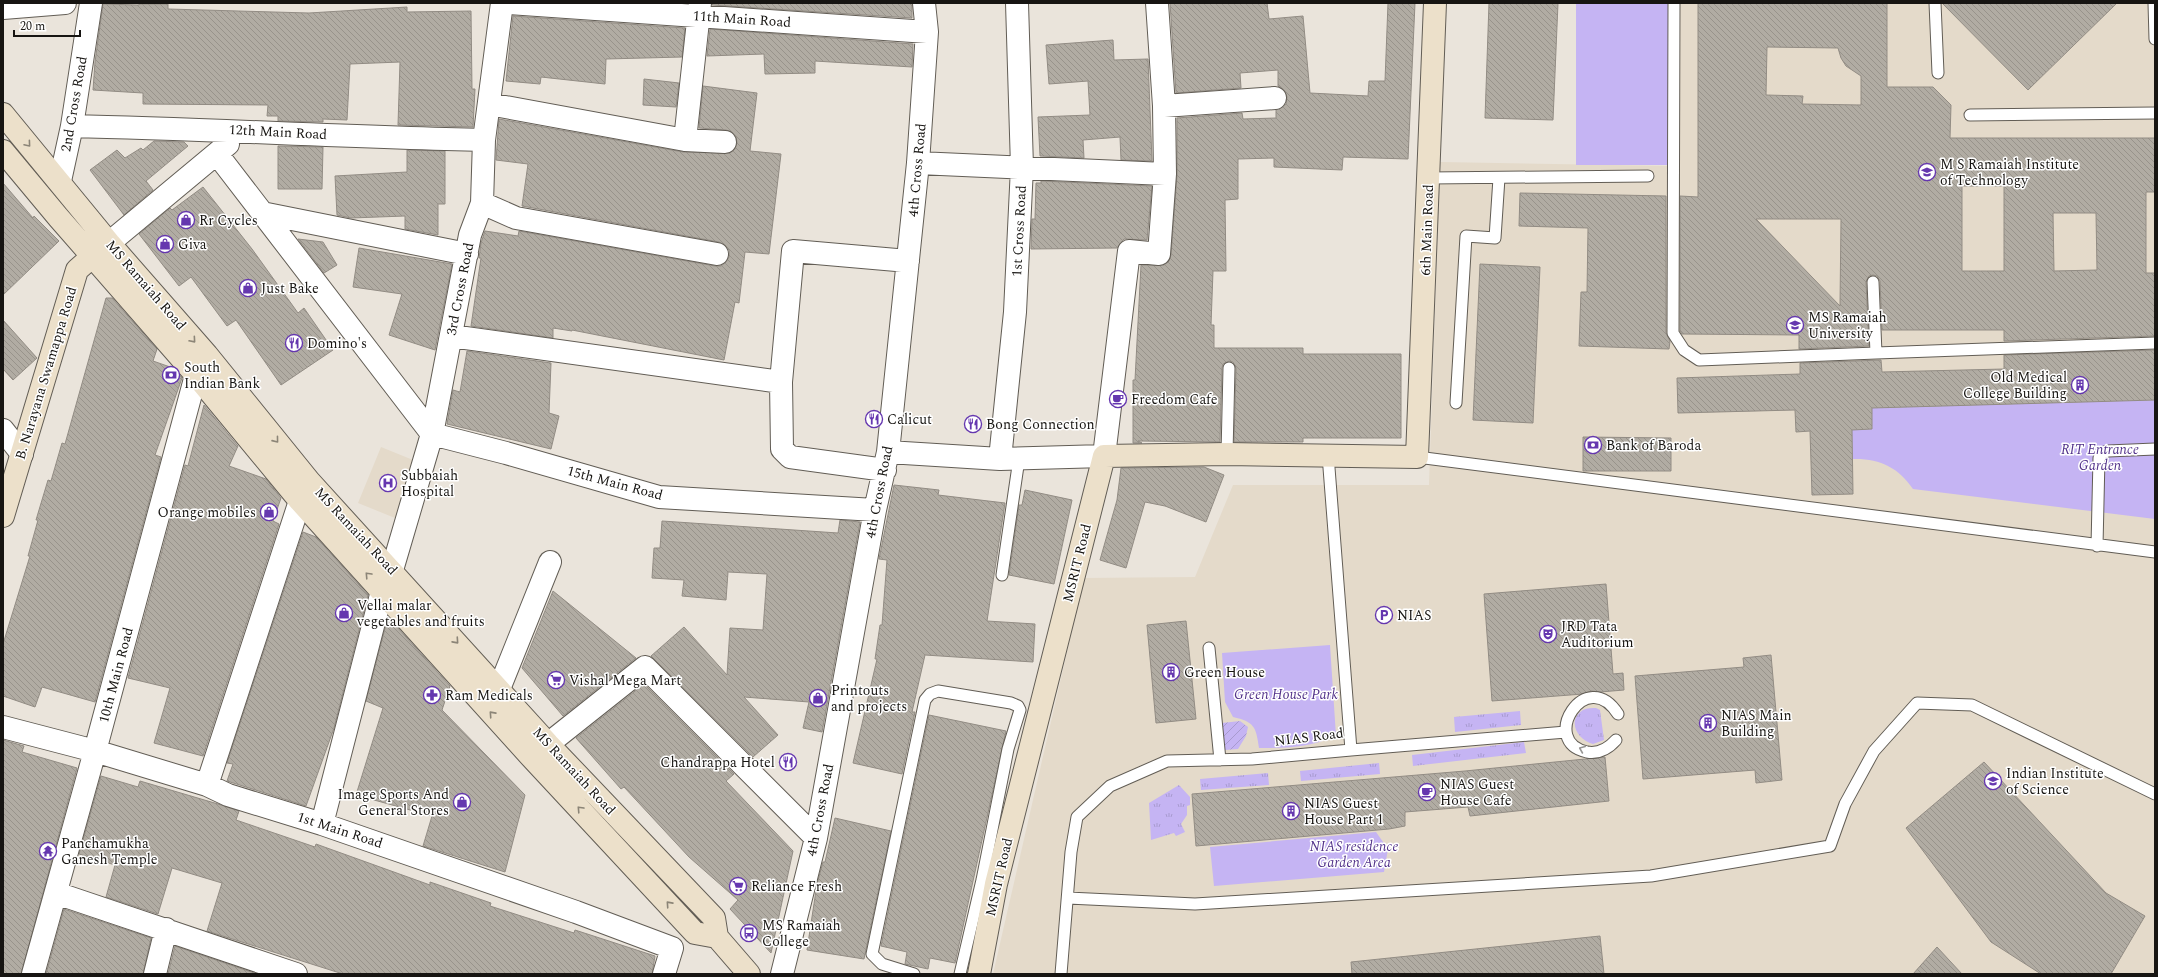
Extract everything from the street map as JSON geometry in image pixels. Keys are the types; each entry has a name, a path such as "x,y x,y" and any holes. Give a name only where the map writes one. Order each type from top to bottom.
{"main road":[{"name":"6th Main Road","path":"1417,457 1435,3"},
{"name":"MS Ramaiah Road","path":"3,114 60,181 109,243 207,355 309,481 392,570 548,744 714,918 717,937 695,933 532,758 300,501 196,375 3,151"},
{"name":"B. Narayana Swamappa Road","path":"3,516 77,270 109,243"},
{"path":"1104,456 1227,454 1417,457"},
{"name":"MSRIT Road","path":"979,974 989,882 1104,456"},
{"path":"717,937 749,974"}],"street":[{"path":"3,8 65,3"},
{"name":"2nd Cross Road","path":"60,181 72,126 91,3"},
{"name":"3rd Cross Road","path":"392,570 432,434 470,235 482,203 484,140 490,104 502,3"},
{"name":"11th Main Road","path":"508,3 699,10 927,32"},
{"name":"4th Cross Road","path":"782,974 816,838 875,510 887,461 918,163 927,32 924,3"},
{"name":"1st Cross Road","path":"1010,459 1022,167 1017,3"},
{"path":"908,261 793,252 781,382 782,449 790,457 887,461 1104,456 1129,251 1159,254 1165,174 1164,106 1157,3"},
{"path":"685,140 699,10"},
{"path":"1164,106 1275,98"},
{"path":"490,104 685,140 725,142"},
{"name":"12th Main Road","path":"72,126 243,130 387,138 484,140"},
{"path":"109,243 217,154 243,130"},
{"path":"217,154 237,178 262,213 432,434"},
{"path":"918,163 1165,174"},
{"path":"482,203 516,218 717,254"},
{"path":"262,213 467,254"},
{"path":"451,336 781,382"},
{"name":"10th Main Road","path":"33,974 95,751 196,375"},
{"path":"3,430 22,454"},
{"name":"15th Main Road","path":"432,434 506,453 659,497 875,510"},
{"path":"207,785 300,501"},
{"path":"499,689 550,562"},
{"path":"322,824 382,591"},
{"path":"548,744 645,667 816,838"},
{"name":"1st Main Road","path":"3,727 95,751 207,785 228,796 322,824 576,912 672,948"},
{"path":"56,893 166,929 287,972"},
{"path":"154,974 166,929"},
{"path":"664,974 672,948 717,937"}],"lane":[{"path":"1674,3 1673,333 1684,350 1699,360 2155,343"},
{"path":"1935,3 1938,73"},
{"path":"2154,3 2155,39"},
{"path":"1970,115 2155,113"},
{"path":"1429,178 1648,176"},
{"path":"1456,403 1466,236 1495,238 1499,178"},
{"path":"1873,282 1876,353"},
{"path":"1227,454 1229,368"},
{"path":"2097,546 2099,458 2102,453 2108,451 2155,449"},
{"name":"NIAS Road","path":"1062,974 1071,852 1077,817 1110,786 1167,761 1265,758 1352,750 1328,455"},
{"path":"1417,457 2097,546 2155,552"},
{"path":"1002,575 1010,459"},
{"path":"1209,648 1220,760"},
{"path":"914,974 882,964 872,954 925,700 935,692 960,694 1011,703 1018,706 1020,710 1008,749 989,882 960,974"},
{"path":"1616,740 1610,747 1593,753 1576,747 1566,732 1566,724 1568,715 1580,702 1588,699 1597,698 1606,702 1613,707 1618,714"},
{"path":"1068,898 1195,904 1651,876 1830,846 1845,804 1874,751 1917,703 1972,705 2155,794"},
{"path":"1352,750 1566,732"}],"shaded area":[{"path":"1672,3 2155,3 2155,974 993,974 1084,578 1195,577 1233,485 1429,485 1440,162 1671,166"},
{"name":"Subbaiah Hospital","path":"381,447 418,462 395,518 358,503"}],"green space":[{"path":"1576,3 1669,3 1669,165 1576,165"},
{"name":"RIT Entrance Garden","path":"2155,400 2155,519 1913,489 1901,475 1887,465 1871,460 1852,459 1852,430 1872,429 1872,408"},
{"name":"Green House Park","path":"1330,645 1336,736 1307,745 1280,748 1259,748 1257,735 1253,726 1246,721 1233,717 1225,702 1222,653"},
{"path":"1588,708 1596,708 1600,710 1604,740 1593,744 1583,739 1576,730 1575,719 1583,710"},
{"path":"1520,711 1521,725 1455,732 1454,717"},
{"path":"1240,721 1248,727 1246,736 1238,749 1225,750 1222,723"},
{"path":"1524,742 1526,753 1413,766 1412,755"},
{"path":"1379,763 1380,774 1301,781 1300,771"},
{"path":"1268,773 1269,785 1201,790 1200,779"},
{"path":"1179,785 1190,797 1190,805 1187,806 1187,815 1181,824 1185,832 1176,836 1174,833 1151,840 1149,803"},
{"name":"NIAS residence Garden Area","path":"1376,832 1388,849 1384,872 1214,886 1210,847"}],"building":[{"path":"712,3 912,3 912,18 712,5"},
{"path":"1170,3 1267,3 1269,19 1303,16 1310,93 1368,96 1369,81 1385,81 1388,3 1415,3 1408,159 1343,157 1342,170 1274,167 1274,158 1238,159 1238,199 1225,200 1226,271 1213,271 1211,325 1214,325 1214,348 1303,348 1303,354 1401,354 1401,438 1303,438 1303,442 1234,442 1236,368 1233,362 1229,361 1223,364 1222,368 1220,442 1138,441 1142,443 1133,443 1133,380 1135,380 1141,265 1164,265 1169,261 1171,255 1177,175 1177,118 1242,113 1243,119 1276,118 1276,110 1286,104 1287,97 1285,91 1278,86 1278,70 1240,73 1241,88 1176,93"},
{"path":"1489,3 1558,3 1553,120 1485,118"},
{"name":"M S Ramaiah Institute of Technology","path":"1698,3 1887,3 1887,87 1933,87 1951,105 1950,138 2155,138 2155,192 2146,192 2146,273 2155,273 2155,336 2004,341 2004,330 1882,330 1880,281 1877,276 1873,275 1869,276 1866,282 1869,346 1799,349 1799,335 1682,334 1680,331 1680,196 1698,197","holes":["1767,47 1838,48 1841,58 1846,66 1861,76 1861,105 1802,104 1803,96 1766,95","1962,186 2004,186 2004,271 1962,271","2053,213 2096,213 2097,270 2054,271","1756,219 1841,219 1840,306"]},
{"path":"1942,3 2117,3 2028,90"},
{"path":"103,4 168,4 168,9 309,13 407,7 407,12 471,11 472,89 475,89 473,127 398,125 400,62 350,64 347,120 323,119 323,122 278,121 278,116 267,116 268,105 143,104 143,93 93,90 95,62"},
{"path":"513,16 685,28 682,57 606,59 605,84 541,77 540,84 506,81"},
{"path":"710,29 913,44 912,67 815,61 815,73 765,74 764,54 707,56"},
{"path":"1113,40 1114,60 1148,59 1152,161 1121,160 1120,137 1083,140 1084,158 1040,156 1038,117 1090,115 1088,81 1049,84 1046,45"},
{"path":"644,79 679,83 676,107 643,105"},
{"path":"703,86 757,93 750,151 781,154 769,254 745,252 739,303 735,302 724,360 572,330 553,328 553,338 471,326 481,258 479,258 481,243 485,231 518,236 519,231 715,266 721,266 726,262 729,257 729,250 725,245 719,242 522,206 528,164 496,160 499,119 683,152 730,153 735,149 737,143 736,137 732,132 726,130 699,128"},
{"path":"154,141 184,142 188,146 146,181 153,190 124,215 90,170 117,150 125,158 141,148 143,150"},
{"path":"278,146 323,147 322,189 278,189"},
{"path":"407,150 445,151 445,204 438,204 438,235 405,229 405,216 351,218 337,215 335,176 407,172"},
{"path":"1041,181 1152,186 1147,240 1124,239 1117,248 1031,249 1032,219 1035,219 1036,183 1041,183"},
{"path":"3,183 33,218 34,216 59,241 3,295"},
{"path":"203,187 252,249 298,313 304,308 333,350 281,385 236,320 227,326 191,277 179,286 139,234 170,208 172,210"},
{"path":"1520,193 1666,196 1666,333 1670,341 1669,349 1579,346 1581,292 1587,292 1588,228 1519,226"},
{"path":"298,239 323,242 337,265 324,273"},
{"path":"359,248 452,264 435,350 389,335 402,294 353,287"},
{"path":"1480,264 1540,267 1533,423 1473,420"},
{"path":"106,298 112,298 157,349 153,361 173,368 182,378 155,455 161,457 95,702 42,687 35,707 3,696 3,644 30,556 28,556 38,520 36,520 48,480 51,481 62,443 65,444"},
{"path":"3,320 37,358 13,380 3,369"},
{"path":"2155,350 2155,400 1872,408 1872,429 1852,430 1853,494 1812,495 1810,431 1796,432 1795,410 1678,413 1677,378 1800,374 1800,363 1881,360 1882,372 2004,369 2004,355"},
{"path":"467,351 551,363 549,413 559,416 551,449 447,424 453,390 460,392"},
{"path":"204,405 238,446 229,466 266,479 281,498 273,521 279,524 203,756 154,743 170,688 128,678 185,465 188,466"},
{"path":"1583,437 1671,438 1671,471 1583,471"},
{"path":"1204,467 1224,475 1206,522 1165,506 1145,502 1126,568 1100,560 1117,500 1121,468"},
{"path":"894,485 939,490 938,495 1005,503 987,621 1035,624 1033,662 925,655 912,712 915,712 902,774 853,763 877,659 875,659 880,625 882,625 887,560 879,559"},
{"path":"1025,490 1072,500 1054,584 1009,575 1019,505 1022,505"},
{"path":"840,520 860,522 822,732 803,728 809,702 744,697 778,735 753,757 651,656 684,627 727,675 730,628 763,630 767,574 728,572 726,600 682,596 684,580 652,578 654,548 660,548 662,521 838,533"},
{"path":"303,532 316,537 368,595 334,728 306,806 227,781 233,764 227,763"},
{"name":"JRD Tata Auditorium","path":"1606,584 1613,674 1623,673 1624,690 1600,692 1591,691 1583,694 1492,701 1484,594"},
{"path":"553,591 636,658 563,716 522,668"},
{"path":"388,617 450,686 442,710 525,795 505,872 423,846 432,816 356,795 383,708 366,701"},
{"name":"Green House","path":"1186,621 1196,719 1156,723 1147,625"},
{"name":"NIAS Main Building","path":"1771,655 1782,780 1756,783 1755,770 1643,779 1635,676 1744,667 1743,658"},
{"path":"644,684 734,774 726,781 793,851 771,953 730,909 738,900 689,857 624,787 621,789 576,738"},
{"path":"929,715 1006,731 955,963 930,958 928,969 905,964 907,952 881,946"},
{"path":"3,740 24,746 22,752 77,768 21,974 3,974"},
{"path":"1605,757 1609,801 1470,816 1468,807 1405,812 1405,826 1389,829 1196,846 1192,794 1465,771"},
{"path":"1984,762 2106,893 2145,916 2111,974 2041,974 1991,942 1906,828"},
{"path":"101,776 138,787 140,781 218,804 239,811 236,820 315,847 316,844 430,885 430,882 491,903 490,906 574,933 575,930 655,956 652,974 343,974 207,931 222,883 172,868 158,914 106,897 115,865 79,854"},
{"path":"835,818 891,831 864,959 807,950 817,884 823,862 825,862"},
{"path":"64,909 151,938 143,974 46,974"},
{"path":"1600,936 1604,974 1352,974 1351,962"},
{"path":"175,946 257,974 168,974"},
{"path":"1937,947 1962,974 1913,974"}],"place":[{"name":"M S Ramaiah Institute of Technology","path":"1927,172"},
{"name":"Rr Cycles","path":"186,220"},
{"name":"Giva","path":"165,244"},
{"name":"Just Bake","path":"248,288"},
{"name":"MS Ramaiah University","path":"1795,325"},
{"name":"Domino's","path":"294,343"},
{"name":"South Indian Bank","path":"171,375"},
{"name":"Old Medical College Building","path":"2080,385"},
{"name":"Freedom Cafe","path":"1118,399"},
{"name":"Calicut","path":"874,419"},
{"name":"Bong Connection","path":"973,424"},
{"name":"Bank of Baroda","path":"1593,445"},
{"name":"Subbaiah Hospital","path":"388,483"},
{"name":"Orange mobiles","path":"269,512"},
{"name":"Vellai malar vegetables and fruits","path":"344,613"},
{"name":"NIAS","path":"1384,615"},
{"name":"JRD Tata Auditorium","path":"1548,634"},
{"name":"Green House","path":"1171,672"},
{"name":"Vishal Mega Mart","path":"556,680"},
{"name":"Ram Medicals","path":"432,695"},
{"name":"Printouts and projects","path":"818,698"},
{"name":"NIAS Main Building","path":"1708,723"},
{"name":"Chandrappa Hotel","path":"788,762"},
{"name":"Indian Institute of Science","path":"1993,781"},
{"name":"NIAS Guest House Cafe","path":"1427,792"},
{"name":"Image Sports And General Stores","path":"462,802"},
{"name":"NIAS Guest House Part 1","path":"1291,811"},
{"name":"Panchamukha Ganesh Temple","path":"48,851"},
{"name":"Reliance Fresh","path":"738,886"},
{"name":"MS Ramaiah College","path":"749,933"}]}
